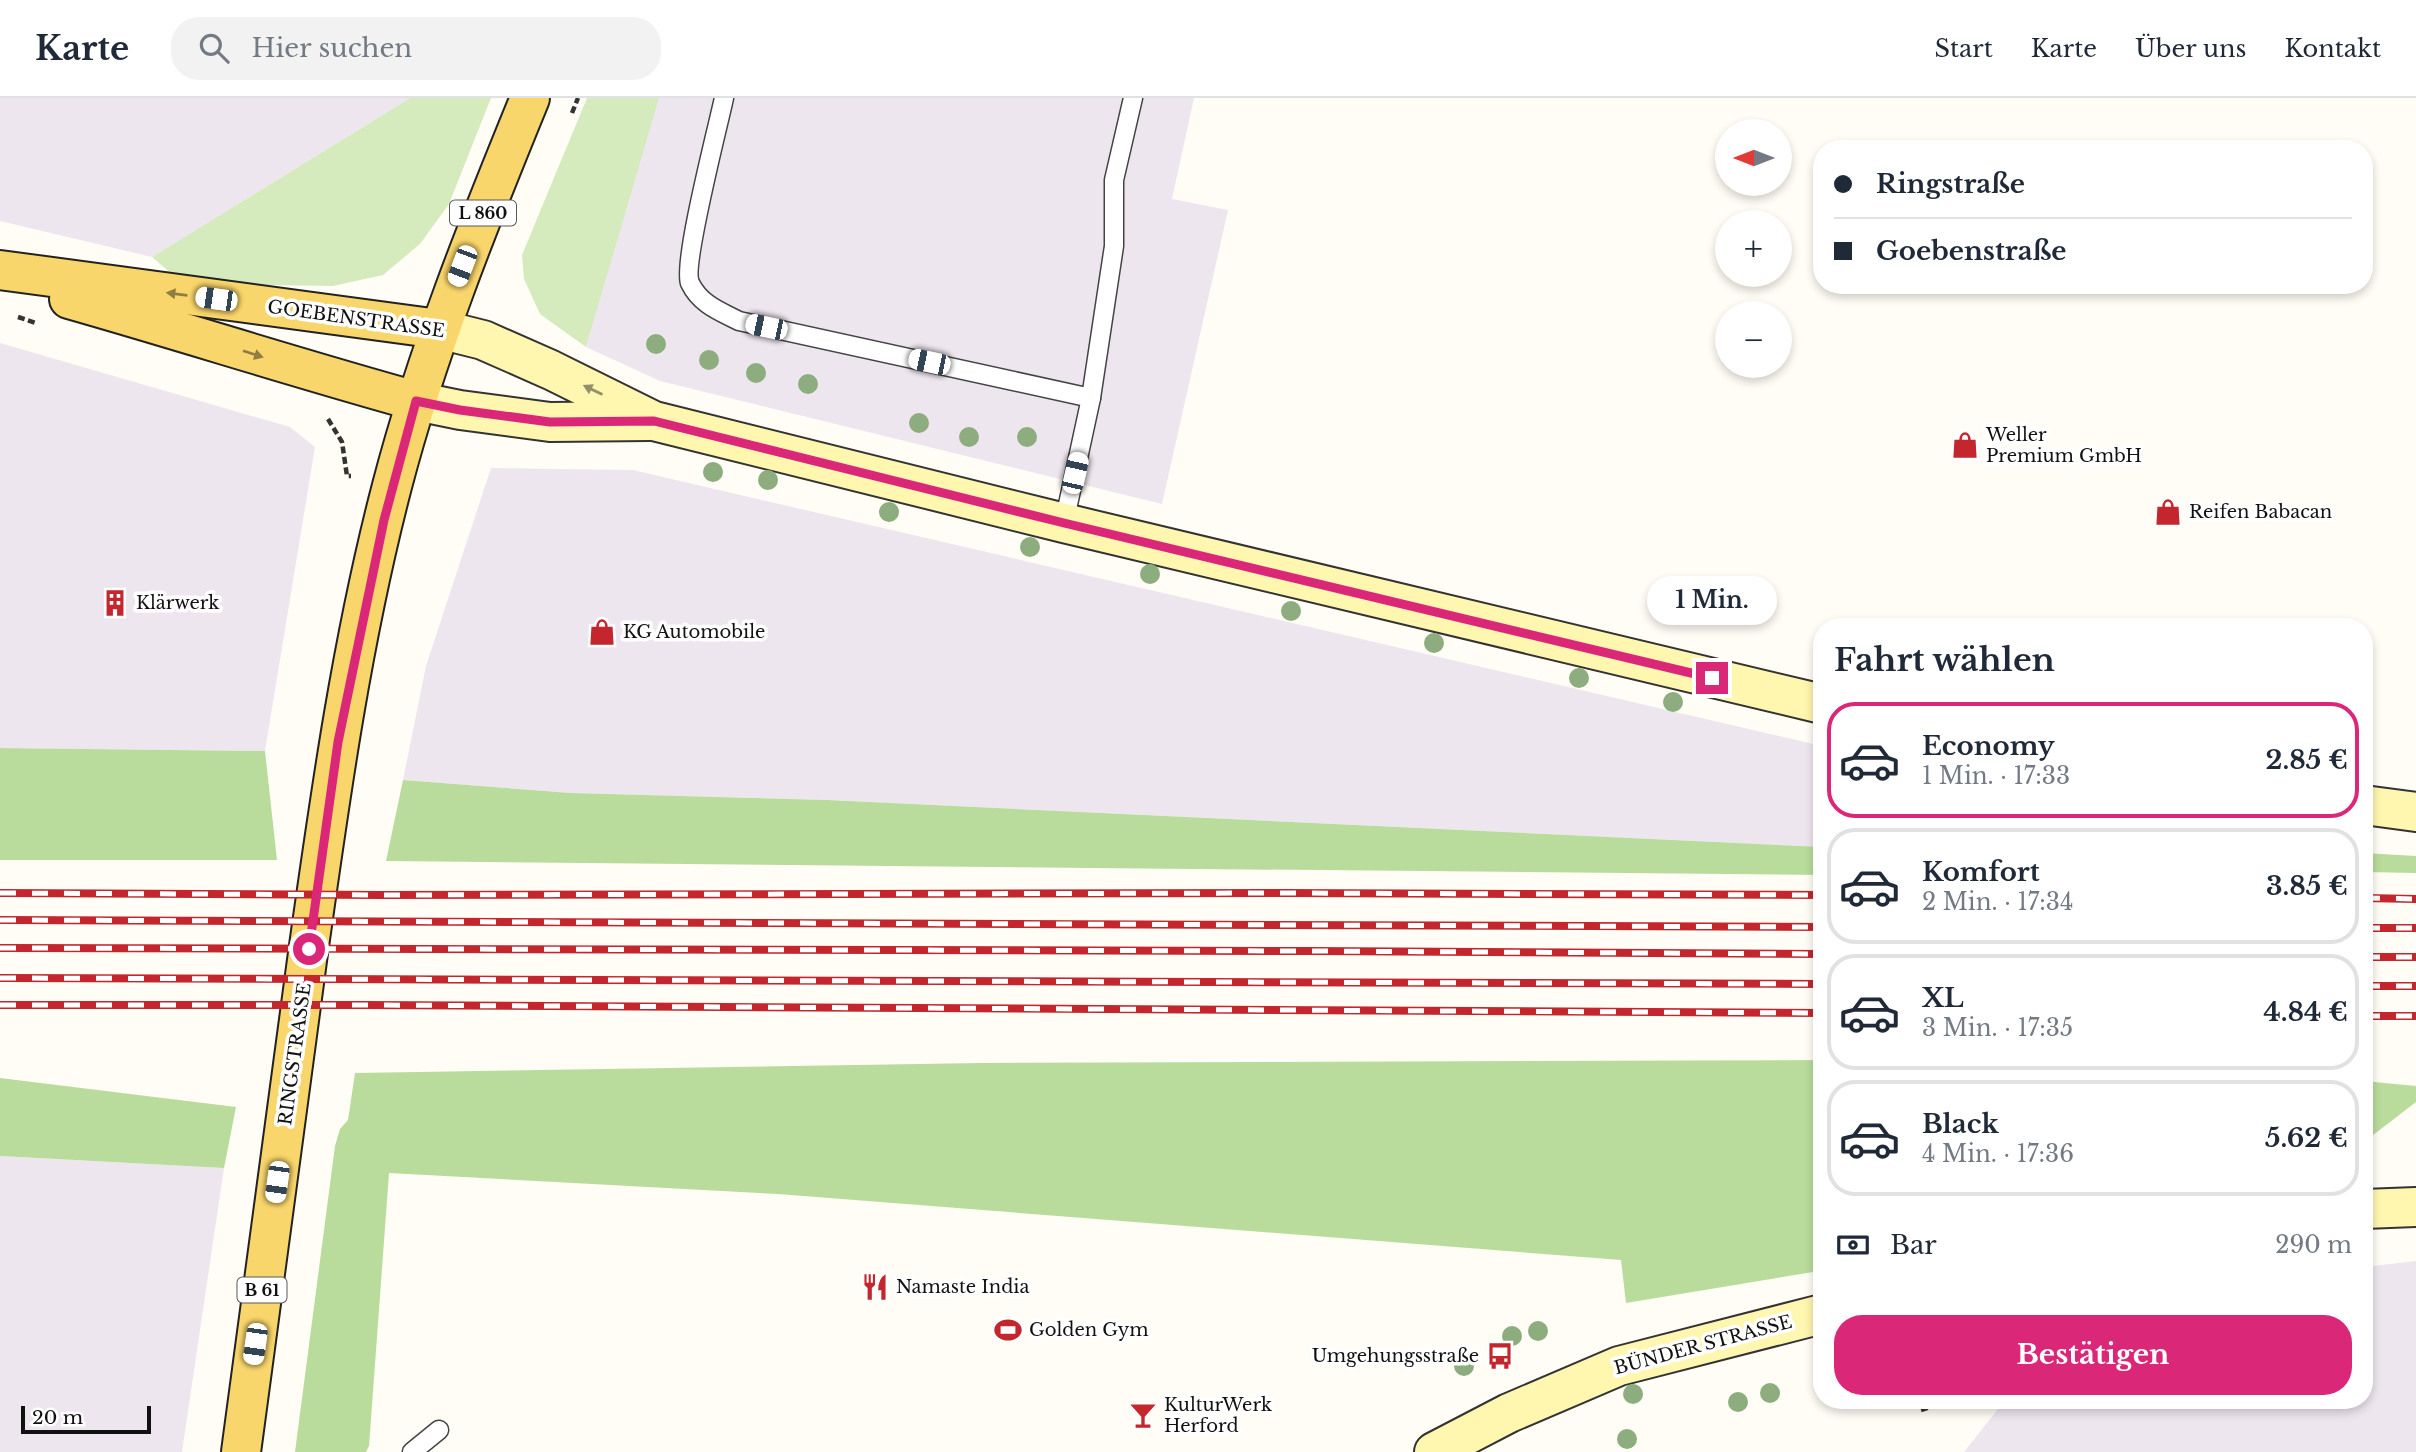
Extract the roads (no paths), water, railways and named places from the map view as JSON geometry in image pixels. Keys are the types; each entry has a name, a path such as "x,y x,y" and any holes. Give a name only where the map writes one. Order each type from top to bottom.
{"main road":[{"name":"RINGSTRASSE","path":"241,1452 338,742 384,520 416,401 439,329 530,98"},
{"name":"GOEBENSTRASSE","path":"0,270 439,329"},
{"name":"GOEBENSTRASSE","path":"0,279 416,401"}],"street":[{"name":"GOEBENSTRASSE","path":"439,329 483,340 654,421 1064,523 1813,702"},
{"name":"GOEBENSTRASSE","path":"416,401 550,422 654,421"},
{"path":"2373,806 2416,812"},
{"path":"2373,1209 2416,1207"},
{"name":"BÜNDER STRASSE","path":"1434,1452 1509,1413 1619,1366 1813,1316"}],"lane":[{"path":"724,98 694,230 688,280 703,303 739,321 1091,398"},
{"path":"1064,523 1091,398 1114,246 1114,180 1133,98"},
{"path":"412,1452 439,1430"}],"railway":[{"path":"0,893 1813,895"},
{"path":"2373,898 2416,899"},
{"path":"0,920 1813,927"},
{"path":"2373,928 2416,928"},
{"path":"0,948 1813,954"},
{"path":"2373,957 2416,957"},
{"path":"0,978 1813,984"},
{"path":"2373,986 2416,986"},
{"path":"0,1005 1813,1013"},
{"path":"2373,1016 2416,1016"}],"place":[{"name":"Weller Premium GmbH","path":"1965,445"},
{"name":"Reifen Babacan","path":"2168,512"},
{"name":"Klärwerk","path":"115,603"},
{"name":"KG Automobile","path":"602,632"},
{"name":"Namaste India","path":"875,1287"},
{"name":"Golden Gym","path":"1008,1330"},
{"name":"Umgehungsstraße","path":"1500,1356"},
{"name":"KulturWerk Herford","path":"1143,1415"}]}
